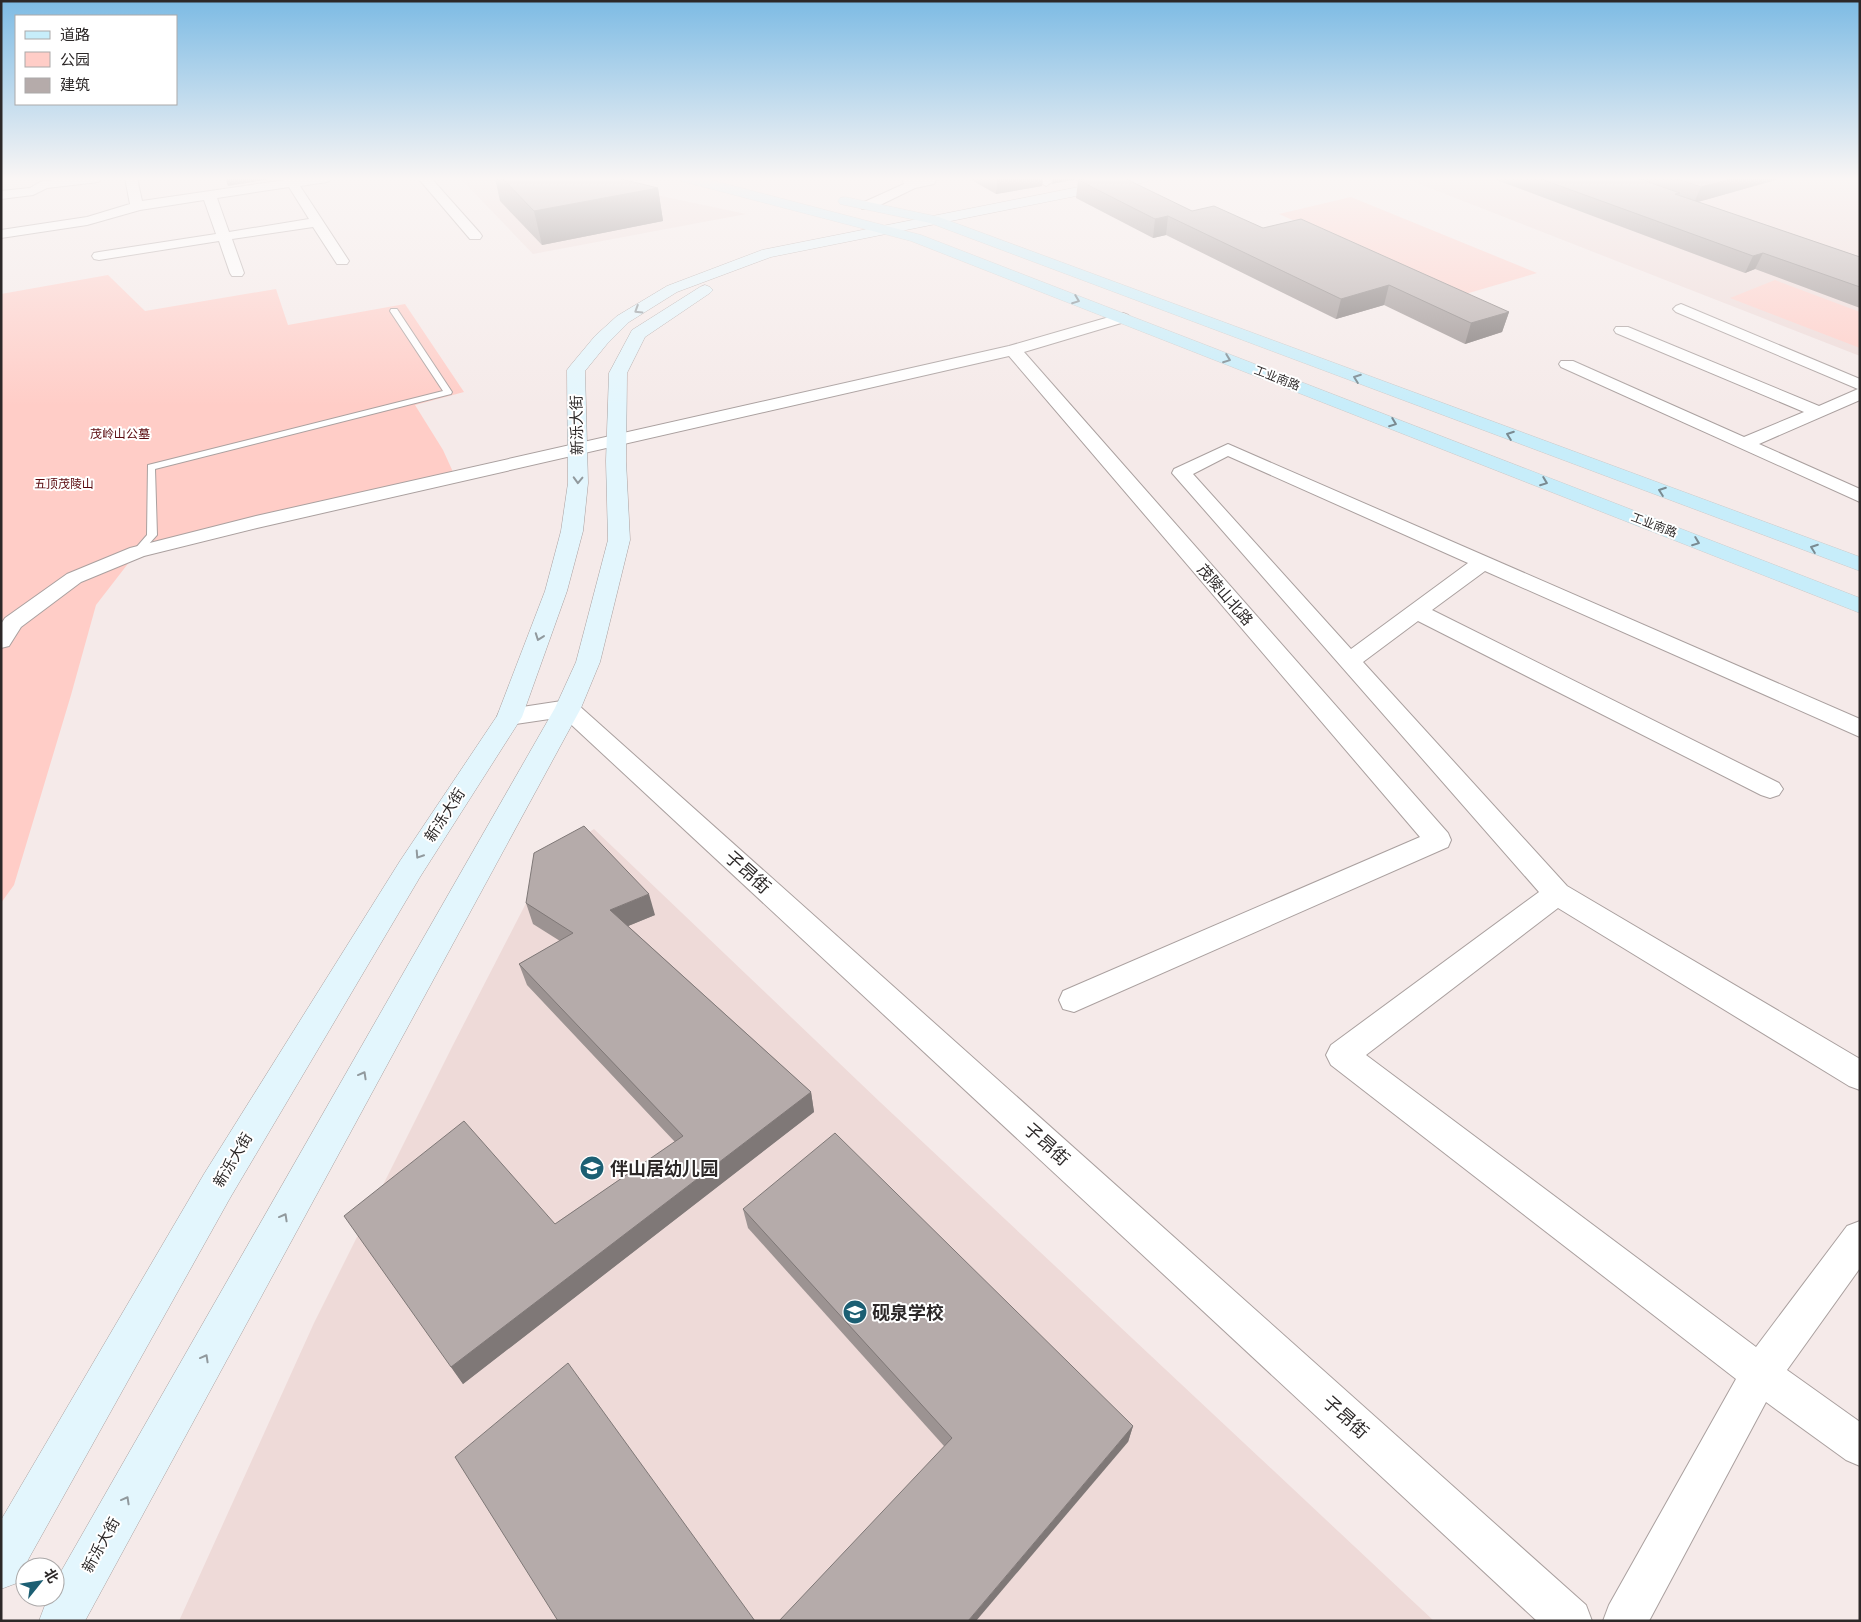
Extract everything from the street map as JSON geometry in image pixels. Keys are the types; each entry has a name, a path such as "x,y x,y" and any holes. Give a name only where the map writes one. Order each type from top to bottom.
{"main road":[{"name":"新泺大街","path":"1,1567 13,1542 217,1186 410,869 509,717 556,592 572,531 578,483 576,370 601,340 623,319 672,289 765,254"},
{"name":"新泺大街","path":"62,1621 75,1591 568,708 588,662 619,540 616,439 618,374 638,334 707,289 783,264 826,254"},
{"name":"工业南路","path":"980,254 1123,318 1860,606"},
{"name":"工业南路","path":"994,254 1860,565"}],"street":[{"path":"230,254 237,273"},
{"path":"337,254 342,262"},
{"path":"1681,309 1860,385"},
{"path":"1,641 13,623 74,578 137,552 256,522 1013,350 1123,318"},
{"path":"1622,330 1819,412"},
{"name":"茂陵山北路","path":"1013,350 1438,840 1074,1000"},
{"path":"1567,364 1860,496"},
{"path":"1744,444 1860,394"},
{"path":"1836,404 1860,414"},
{"path":"1860,729 1228,449 1181,473 1557,894 1860,1076"},
{"path":"1349,661 1482,562"},
{"path":"1416,611 1770,789"},
{"path":"509,717 568,708"},
{"name":"子昂街","path":"568,708 1570,1621"},
{"path":"1557,894 1342,1055 1760,1374 1860,1446"},
{"path":"1625,1621 1760,1374 1860,1238"}],"lane":[{"path":"137,552 152,535 151,467 448,392 394,310"}],"shaded area":[{"path":"1598,254 1860,254 1860,356"},
{"name":"砚泉学校","path":"594,829 880,1102 1434,1621 179,1621 314,1323 541,874 551,856"}],"green space":[{"path":"1369,254 1490,254 1537,273 1462,295"},
{"name":"茂岭山公墓","path":"108,275 145,311 276,289 288,325 405,304 464,392 415,405 443,450 453,472 137,552 96,605 14,885 1,903 1,294"},
{"path":"1775,280 1860,312 1860,348 1730,298"}],"building":[{"path":"1247,254 1379,254 1509,312 1471,323 1389,285 1341,299"},
{"path":"1747,254 1761,254 1753,256"},
{"path":"1765,254 1850,254 1860,257 1860,287"},
{"path":"584,826 649,894 610,910 811,1092 451,1367 344,1216 464,1121 555,1224 683,1136 519,964 573,933 526,903 534,853"},
{"path":"835,1133 1133,1426 968,1621 779,1621 952,1438 743,1209"},
{"path":"568,1363 755,1621 558,1621 455,1457"}],"place":[{"name":"伴山居幼儿园","path":"592,1168"},
{"name":"砚泉学校","path":"855,1312"}],"park label":[{"name":"五顶茂陵山","path":"64,484"}]}
